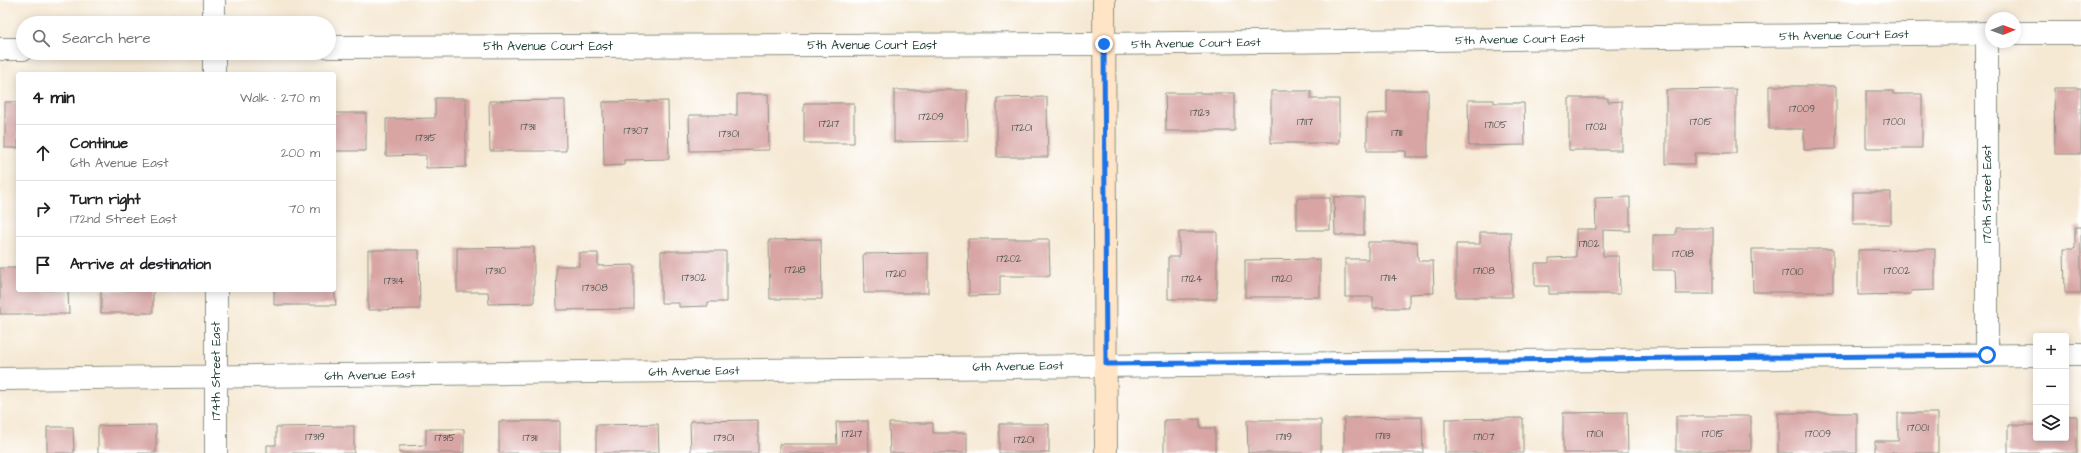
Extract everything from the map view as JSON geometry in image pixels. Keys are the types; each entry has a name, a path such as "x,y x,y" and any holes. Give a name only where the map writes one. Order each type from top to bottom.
{"street":[{"path":"214,0 214,16"},
{"path":"1104,0 1106,453"},
{"name":"5th Avenue Court East","path":"336,47 1104,44 1985,33"},
{"path":"2021,33 2081,33"},
{"name":"170th Street East","path":"1987,355 1989,48"},
{"path":"0,49 16,49"},
{"path":"214,60 214,72"},
{"name":"174th Street East","path":"216,292 216,453"},
{"path":"2069,354 2081,354"},
{"name":"6th Avenue East","path":"0,379 217,378 1106,364 2033,355"}],"building":[{"path":"1769,86 1836,86 1836,149 1804,150 1804,129 1769,129"},
{"path":"2054,88 2081,88 2081,154 2055,154"},
{"path":"1736,89 1736,153 1695,153 1695,164 1666,164 1666,90"},
{"path":"894,90 967,90 968,141 894,142"},
{"path":"1387,90 1428,90 1428,157 1406,157 1406,151 1367,151 1367,114 1387,113"},
{"path":"1271,91 1311,91 1311,99 1339,99 1339,143 1271,143"},
{"path":"1866,91 1893,91 1893,94 1922,94 1922,148 1866,148"},
{"path":"1165,93 1235,93 1235,131 1166,131"},
{"path":"737,94 768,94 769,150 690,151 689,115 737,115"},
{"path":"1047,97 1048,157 997,157 997,98"},
{"path":"435,98 466,98 466,167 426,168 426,155 386,156 386,119 435,118"},
{"path":"1569,98 1608,98 1608,102 1622,101 1622,150 1569,150"},
{"path":"565,100 566,151 490,151 489,101"},
{"path":"1468,100 1494,100 1494,103 1524,103 1525,145 1469,146"},
{"path":"668,101 669,159 624,160 624,165 604,166 603,102"},
{"path":"5,102 16,102 16,148 5,148"},
{"path":"804,103 854,103 854,143 804,143"},
{"path":"336,113 366,113 366,151 336,151"},
{"path":"1853,192 1891,192 1891,224 1853,224"},
{"path":"1334,197 1364,197 1364,235 1335,235"},
{"path":"1630,197 1630,231 1603,230 1603,256 1619,256 1620,294 1549,294 1549,286 1535,286 1535,263 1549,263 1549,258 1576,257 1576,229 1596,229 1595,198"},
{"path":"1297,198 1330,198 1330,230 1297,230"},
{"path":"2075,227 2081,227 2081,293 2065,293 2064,249 2075,249"},
{"path":"1676,228 1713,228 1713,294 1676,294 1675,270 1653,270 1653,235 1676,235"},
{"path":"1179,232 1217,232 1217,299 1168,299 1168,257 1179,257"},
{"path":"1480,232 1511,232 1512,297 1456,297 1456,244 1480,244"},
{"path":"821,239 822,299 770,299 769,240"},
{"path":"968,239 1049,239 1050,276 1000,276 1000,295 969,296"},
{"path":"1368,242 1417,242 1418,261 1433,261 1434,293 1409,294 1409,308 1373,308 1373,297 1345,297 1345,259 1368,259"},
{"path":"534,247 534,303 489,304 488,292 457,292 457,248"},
{"path":"1752,249 1833,249 1833,292 1753,292"},
{"path":"1935,249 1935,290 1911,291 1911,294 1858,295 1858,250"},
{"path":"368,250 419,250 420,309 368,310"},
{"path":"661,251 726,251 726,302 708,302 708,306 679,307 679,303 661,303"},
{"path":"579,253 598,253 598,266 634,265 634,309 557,310 556,266 579,266"},
{"path":"928,253 928,293 864,293 863,254"},
{"path":"1320,259 1320,297 1245,297 1245,260"},
{"path":"0,268 16,268 16,292 68,292 69,314 0,314"},
{"path":"101,292 153,292 153,313 101,313"},
{"path":"274,292 335,292 336,305 274,305"},
{"path":"1627,412 1628,453 1563,453 1563,413"},
{"path":"1778,413 1857,413 1857,453 1778,453"},
{"path":"1898,413 1938,413 1938,453 1875,453 1875,441 1898,441"},
{"path":"1676,416 1751,416 1751,451 1676,451"},
{"path":"2069,416 2077,416 2077,453 2008,453 2008,425 2033,425 2033,441 2069,441"},
{"path":"1422,417 1423,453 1344,453 1344,418"},
{"path":"1523,418 1523,453 1445,453 1445,419"},
{"path":"1200,419 1200,428 1215,428 1215,453 1164,453 1164,420"},
{"path":"758,420 758,453 691,453 690,421"},
{"path":"1247,420 1321,420 1321,453 1248,453"},
{"path":"499,421 560,421 560,453 499,453"},
{"path":"868,421 869,453 779,453 779,444 837,444 836,422"},
{"path":"889,423 933,423 933,433 967,433 967,453 890,453"},
{"path":"658,424 659,453 596,453 596,425"},
{"path":"999,424 1049,424 1049,453 999,453"},
{"path":"156,425 156,453 98,453 98,426"},
{"path":"354,426 354,453 267,453 267,445 276,445 276,427"},
{"path":"47,427 73,427 74,453 47,453"},
{"path":"426,429 464,429 464,453 399,453 399,446 426,445"}],"route":[{"path":"1104,44 1106,364 1987,355"}]}
